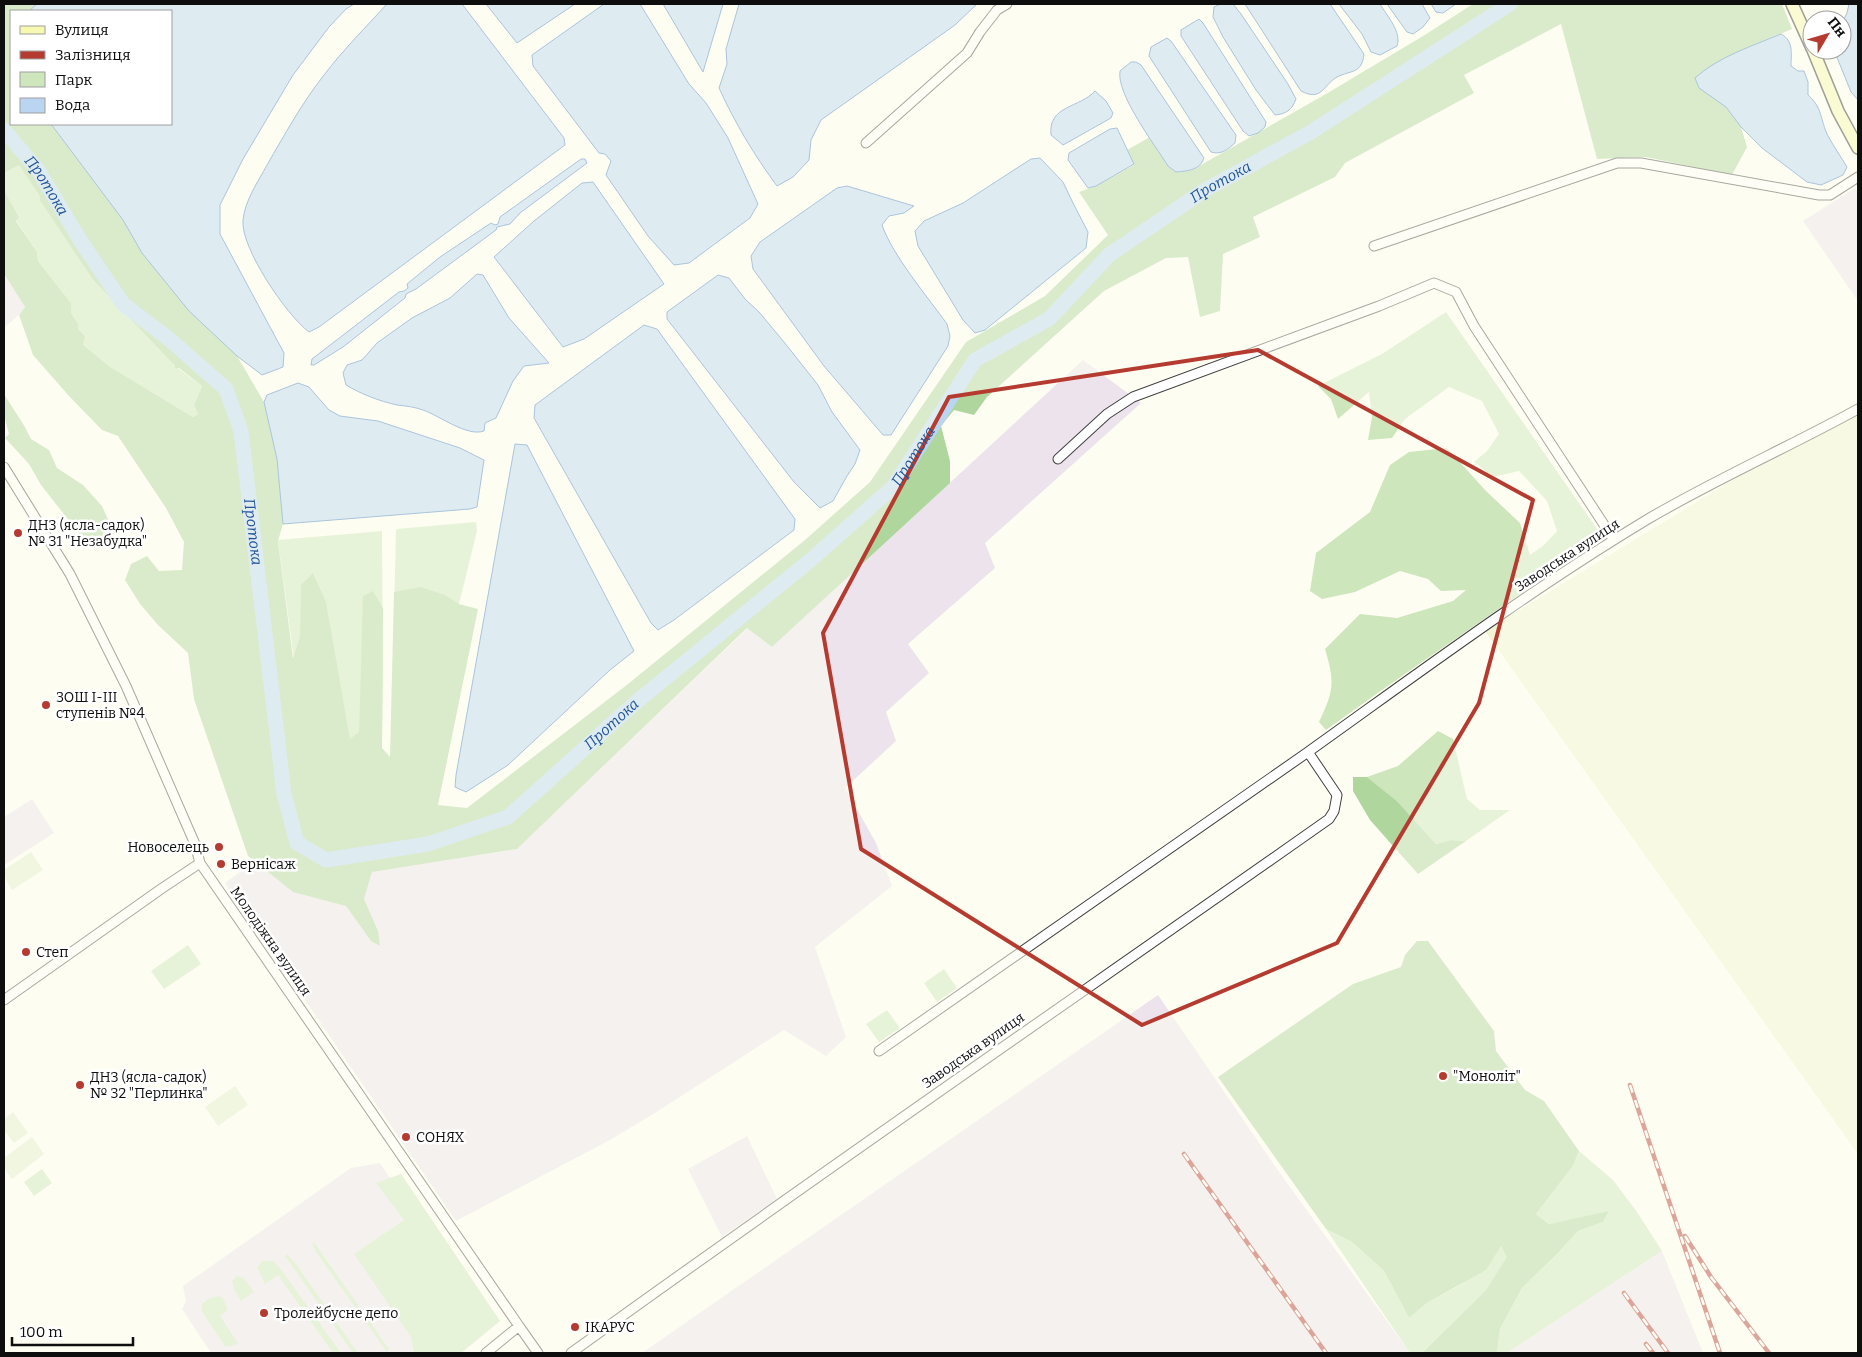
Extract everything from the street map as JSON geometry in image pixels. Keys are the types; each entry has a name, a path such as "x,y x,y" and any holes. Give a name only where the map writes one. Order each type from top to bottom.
{"street":[{"path":"866,144 967,53 980,32 998,10 1008,4"},
{"path":"1792,4 1802,26"},
{"path":"1817,60 1838,111 1858,148"},
{"path":"1374,246 1617,163 1641,164 1819,195 1830,195 1858,177"},
{"path":"1058,459 1107,414 1133,397 1434,284 1456,292 1474,326 1614,540"},
{"name":"Заводська вулиця","path":"879,1051 1308,752 1512,607 1614,540 1716,482 1858,409"},
{"name":"Молодіжна вулиця","path":"4,467 70,574 126,686 195,844 200,863 519,1326"},
{"name":"Заводська вулиця","path":"571,1353 693,1264 964,1073 1329,819 1334,811 1337,795 1308,752"},
{"path":"4,1000 161,888 200,863"},
{"path":"486,1353 519,1326 538,1353"}],"highlighted area":[{"path":"1258,350 1533,500 1479,703 1337,943 1142,1025 861,849 823,633 949,397"}],"shaded area":[{"path":"1855,188 1858,193 1858,301 1803,221"},
{"path":"4,274 25,307 5,327"},
{"path":"1083,360 1141,403 985,543 995,568 908,644 929,673 886,712 896,741 845,788 876,843 892,886 815,947 846,1037 826,1056 784,1030 608,1141 456,1221 225,883 251,864 348,901 354,874 517,849 748,628 772,647"},
{"path":"32,799 54,833 4,865 4,817"},
{"path":"1158,995 1277,1169 1410,1353 642,1353"},
{"path":"747,1136 777,1199 722,1237 688,1169"},
{"path":"380,1163 390,1178 401,1174 500,1321 461,1353 211,1353 182,1309 186,1302 183,1286 351,1168"},
{"path":"1662,1251 1703,1353 1507,1353"}],"green space":[{"path":"4,4 37,4 30,10 10,10 10,125 52,125 123,220 142,253 189,311 237,356 264,402 277,459 283,524 278,541 293,658 300,637 301,585 313,573 326,602 350,739 359,732 363,596 373,591 383,608 382,748 390,757 394,592 421,587 445,595 459,604 478,609 438,805 467,808 628,684 805,540 870,482 966,342 1045,296 1108,235 1079,192 1096,186 1134,165 1127,150 1150,137 1168,166 1176,172 1192,170 1326,94 1473,4 1782,4 1792,29 1742,50 1702,72 1700,88 1726,107 1741,127 1747,147 1732,175 1646,157 1597,159 1561,24 1464,75 1474,93 1345,163 1335,177 1253,217 1260,237 1223,254 1220,311 1200,317 1188,257 1166,258 1104,291 987,397 974,415 954,410 941,426 950,461 950,483 772,647 747,628 517,849 372,872 364,899 378,931 380,946 371,941 346,906 293,892 248,856 194,699 188,653 158,625 140,604 125,580 131,564 147,556 159,571 182,570 184,542 166,508 118,436 102,430 33,355 19,315 25,307 4,274 4,190 19,217 16,221 37,252 38,261 71,303 71,313 79,325 78,329 85,336 83,345 109,366 193,417 198,414 194,405 202,386 179,368 175,369 175,366 93,280 40,201 39,195 19,165 4,173"},
{"path":"19,164 39,195 40,201 93,280 175,366 202,386 194,405 198,414 193,417 109,366 82,345 78,329 79,325 71,313 71,303 38,261 37,252 16,220 19,217 4,190 4,173"},
{"path":"1446,312 1602,536 1326,730 1319,722 1328,702 1331,686 1330,670 1325,649 1360,614 1397,618 1453,601 1466,590 1441,591 1428,579 1400,571 1355,592 1322,599 1310,591 1316,553 1370,512 1390,465 1409,452 1447,448 1486,491 1520,523 1530,555 1544,545 1557,531 1547,501 1519,471 1493,477 1474,462 1487,451 1499,434 1482,401 1449,387 1405,419 1392,438 1368,440 1372,417 1369,392 1338,419 1331,399 1318,386 1382,354"},
{"path":"4,394 31,439 49,450 57,468 83,485 102,506 114,533 104,543 89,546 41,485 29,464 5,438 9,434 4,415"},
{"path":"1858,415 1858,1154 1485,631 1736,478"},
{"path":"476,522 477,531 459,604 389,823 396,529"},
{"path":"382,531 383,677 381,814 314,809 278,540"},
{"path":"1438,731 1453,739 1467,799 1480,810 1510,810 1466,841 1451,840 1436,844 1397,801 1367,777 1398,766"},
{"path":"1353,777 1367,777 1397,801 1436,844 1451,840 1466,841 1418,874 1370,820 1353,791"},
{"path":"31,852 43,870 12,890 4,876 4,870"},
{"path":"1417,941 1428,941 1494,1031 1496,1051 1525,1090 1544,1101 1579,1151 1573,1166 1536,1214 1549,1224 1609,1211 1603,1222 1578,1231 1522,1288 1500,1329 1497,1353 1422,1353 1486,1290 1507,1257 1501,1246 1486,1270 1427,1303 1409,1318 1384,1271 1352,1242 1326,1229 1218,1077 1353,984 1401,967 1405,955"},
{"path":"188,945 201,964 164,989 151,971"},
{"path":"944,969 957,988 937,1002 924,983"},
{"path":"887,1010 900,1028 879,1042 866,1024"},
{"path":"235,1086 248,1105 218,1126 205,1107"},
{"path":"13,1112 28,1133 14,1143 4,1130 4,1119"},
{"path":"32,1137 44,1154 12,1179 4,1168 4,1158"},
{"path":"1579,1151 1613,1180 1637,1212 1662,1251 1507,1353 1497,1353 1500,1329 1522,1288 1578,1231 1603,1222 1608,1212 1549,1224 1536,1214 1573,1166"},
{"path":"42,1169 52,1183 34,1196 24,1182"},
{"path":"401,1174 500,1321 461,1353 414,1353 411,1337 354,1254 404,1220 376,1183"},
{"path":"1326,1229 1352,1242 1384,1271 1409,1318 1427,1303 1462,1284 1501,1246 1508,1257 1486,1290 1422,1353 1410,1353"},
{"path":"314,1242 389,1349 387,1352 316,1252 312,1244"},
{"path":"287,1254 358,1353 353,1353 285,1256"},
{"path":"263,1261 273,1261 280,1268 341,1353 333,1353 278,1275 265,1284 257,1267"},
{"path":"237,1276 244,1278 254,1292 241,1301 234,1290 232,1281"},
{"path":"220,1296 228,1310 220,1316 238,1343 231,1346 225,1346 202,1312 202,1304 210,1298"}],"water":[{"path":"37,4 354,4 346,9 329,27 293,75 243,159 220,205 220,234 284,353 283,367 262,375 237,356 189,311 142,253 123,220 52,125 172,125 172,10 30,10"},
{"path":"387,4 462,4 564,138 565,145 319,327 309,332 289,312 257,263 244,232 244,213 256,185 308,97 339,57"},
{"path":"486,4 575,4 517,43"},
{"path":"604,4 640,4 689,84 706,103 728,138 758,204 750,218 689,263 674,265 648,236 606,175 611,161 605,154 599,153 533,66 532,55"},
{"path":"663,4 723,4 703,72"},
{"path":"739,4 977,4 955,25 821,120 811,140 809,160 793,177 777,186 745,138 719,88 727,64 726,49"},
{"path":"1221,4 1233,4 1288,84 1296,99 1288,111 1275,115 1256,90 1223,37 1213,17 1214,7"},
{"path":"1245,4 1330,4 1364,54 1361,65 1355,70 1332,80 1318,94 1308,94 1301,91"},
{"path":"1339,4 1380,4 1396,30 1397,46 1380,55 1371,52 1362,34"},
{"path":"1387,4 1422,4 1430,18 1423,27 1413,34 1407,32"},
{"path":"1431,4 1456,4 1443,13 1436,12"},
{"path":"1849,4 1858,4 1858,100 1851,92 1838,60 1852,60 1852,10 1848,10"},
{"path":"1199,19 1266,122 1265,127 1258,133 1249,136 1243,131 1181,36 1181,30"},
{"path":"1781,34 1790,44 1791,66 1798,71 1804,71 1808,82 1808,95 1819,109 1825,130 1847,167 1843,175 1821,185 1807,182 1762,148 1741,127 1726,107 1699,88 1695,78 1725,58"},
{"path":"1167,38 1171,41 1236,135 1235,143 1224,151 1218,153 1211,152 1149,56 1151,47"},
{"path":"1131,62 1141,65 1204,158 1197,167 1176,172 1168,166 1138,119 1130,106 1120,81 1120,71"},
{"path":"1095,91 1106,101 1113,113 1111,118 1063,145 1051,135 1051,125 1054,118 1066,108 1089,97"},
{"path":"1117,128 1134,164 1096,186 1088,188 1068,160 1069,153 1110,129"},
{"path":"1040,158 1063,182 1088,232 1086,248 985,330 975,333 963,320 918,246 915,231 924,221 963,203 1031,159"},
{"path":"581,159 585,159 587,163 520,213 510,224 497,227 496,230 416,289 406,294 405,298 343,347 311,365 312,359 399,292 408,288 407,284 440,257 491,223 498,224 500,217"},
{"path":"593,182 664,284 584,339 563,347 494,257 534,221 582,183"},
{"path":"847,186 914,206 904,213 889,216 882,225 902,263 947,324 950,336 948,346 891,435 883,435 824,366 753,269 751,256 760,242 837,188"},
{"path":"477,274 483,275 509,318 549,363 524,366 513,381 496,418 485,423 484,431 477,432 462,429 423,410 384,401 346,385 343,373 347,365 362,360 377,343 412,318 450,298"},
{"path":"718,275 729,278 745,299 759,312 784,342 818,385 832,412 860,450 855,464 833,501 820,508 794,482 667,319 667,312"},
{"path":"644,325 657,329 795,519 794,530 658,630 651,623 534,418 535,405"},
{"path":"298,383 309,387 329,410 340,416 378,421 460,448 484,460 477,507 283,524 277,459 264,402 267,395"},
{"path":"515,444 527,445 634,651 610,670 508,765 466,792 455,787 456,775"}],"waterway":[{"name":"Протока","path":"4,130 38,170 80,240 123,304 169,339 226,389 241,431 284,794 297,843 326,860 428,844 508,817 635,703 813,558 894,486 975,360 1049,319 1109,255 1205,190 1311,132 1510,4"}],"railway":[{"path":"1630,1085 1720,1353"},
{"path":"1184,1154 1326,1353"},
{"path":"1685,1236 1711,1277 1769,1353"},
{"path":"1624,1293 1668,1353"},
{"path":"1646,1344 1653,1353"}],"place":[{"name":"ДНЗ (ясла-садок) № 31 \"Незабудка\"","path":"18,533"},
{"name":"ЗОШ І-ІІІ ступенів №4","path":"46,705"},
{"name":"Новоселець","path":"219,847"},
{"name":"Вернісаж","path":"221,864"},
{"name":"Степ","path":"26,952"},
{"name":"\"Моноліт\"","path":"1443,1076"},
{"name":"ДНЗ (ясла-садок) № 32 \"Перлинка\"","path":"80,1085"},
{"name":"СОНЯХ","path":"406,1137"},
{"name":"Тролейбусне депо","path":"264,1313"},
{"name":"ІКАРУС","path":"575,1327"}]}
